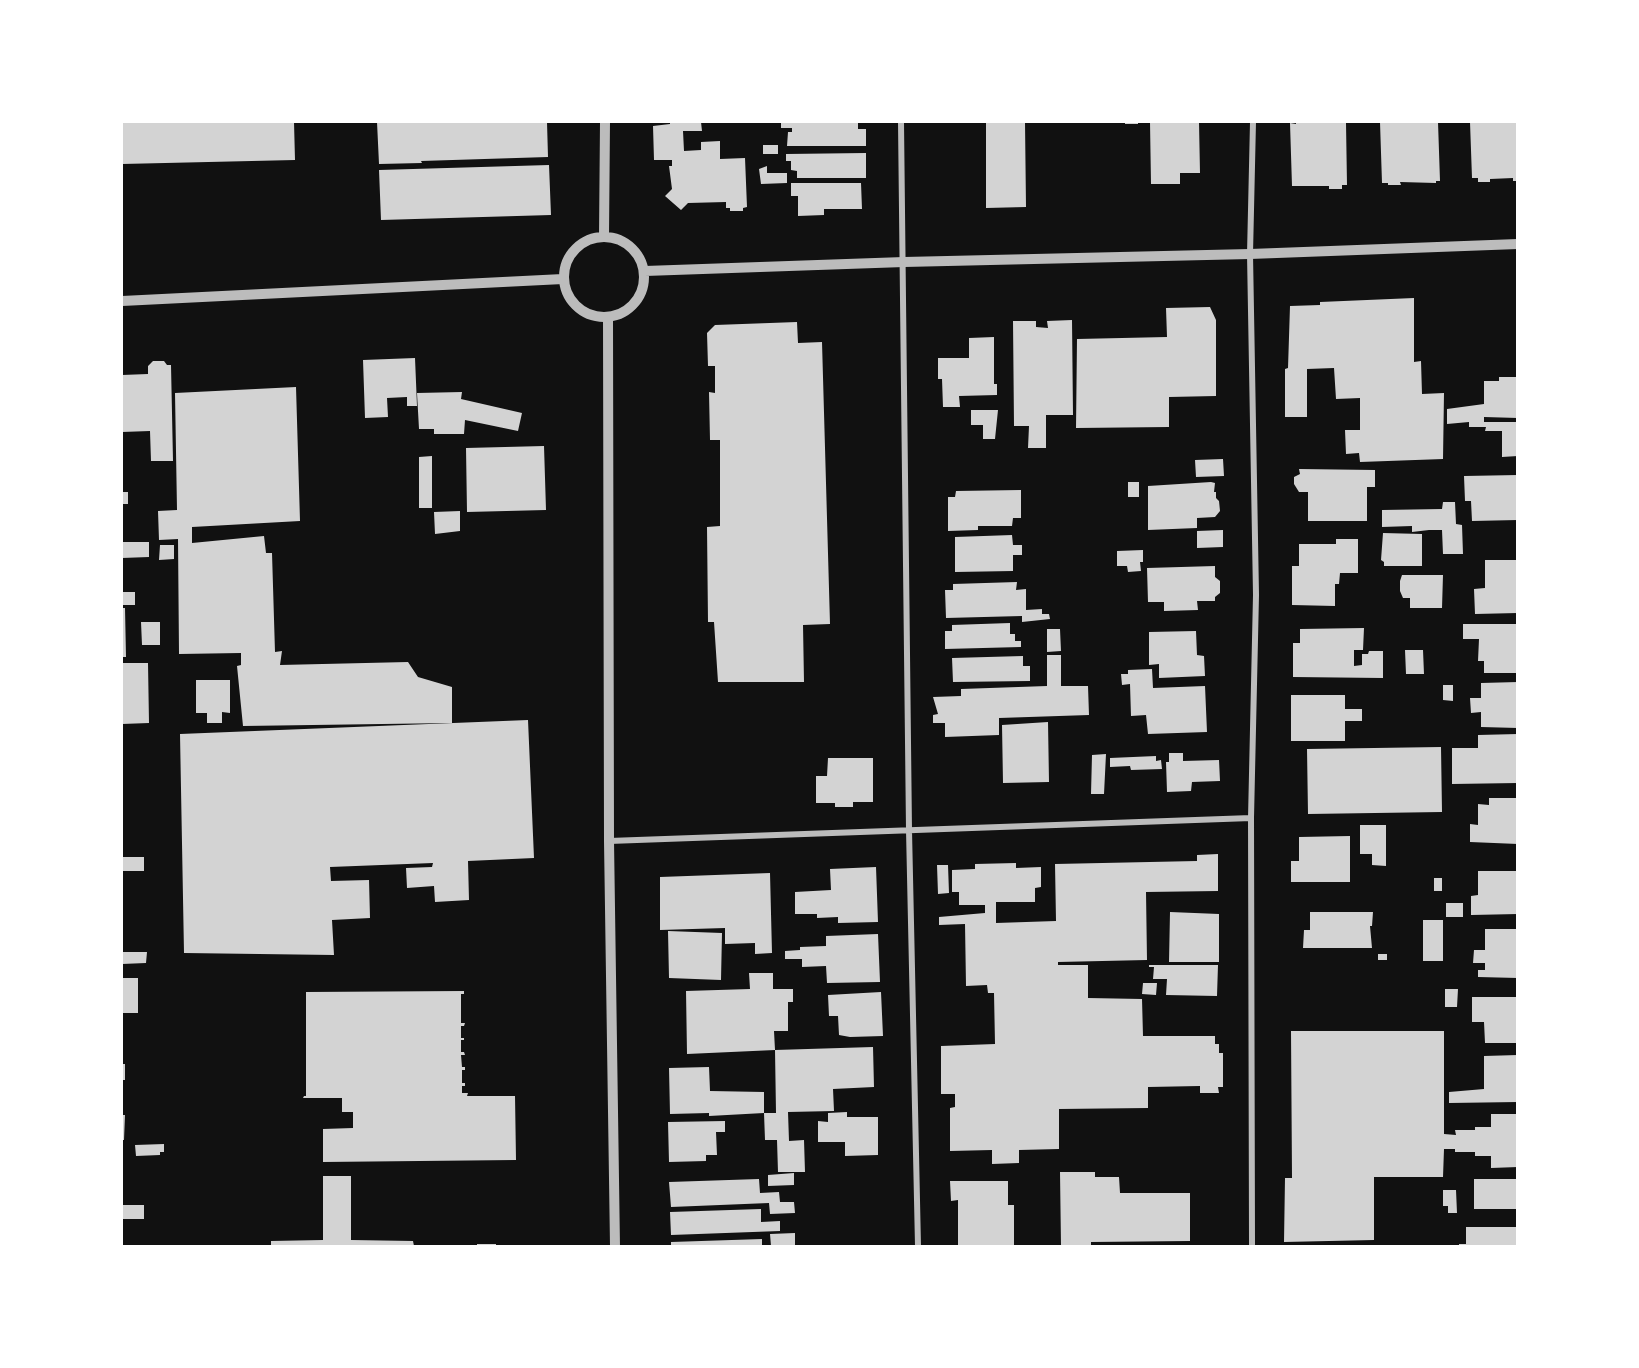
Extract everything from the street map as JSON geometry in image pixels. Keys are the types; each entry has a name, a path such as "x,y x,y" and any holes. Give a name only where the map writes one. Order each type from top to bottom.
{"street":[{"path":"604,236 605,122"},
{"path":"901,122 909,830 918,1246"},
{"path":"1252,1246 1251,818 1256,595 1250,254 1253,122"},
{"path":"604,236 618,239 631,246 640,257 645,271 644,288 636,303 624,313 608,318 594,317 572,303 563,279 566,263 575,249 588,239 604,236"},
{"path":"645,271 1518,244"},
{"path":"122,301 563,279"},
{"path":"608,318 609,841 615,1246"},
{"path":"609,841 1251,818"}],"building":[{"path":"122,122 294,122 295,160 122,164"},
{"path":"377,122 547,122 548,157 379,164"},
{"path":"670,122 701,122 702,131 683,131 684,151 701,150 701,142 720,141 720,159 745,158 747,207 743,208 743,211 730,211 730,208 726,208 726,202 688,203 681,210 665,196 672,189 669,166 672,166 672,160 654,160 653,126 670,124"},
{"path":"858,122 858,129 866,129 866,146 787,146 788,132 792,132 792,128 781,128 781,123"},
{"path":"986,122 1025,122 1026,207 986,208"},
{"path":"1125,122 1138,122 1138,124 1125,124"},
{"path":"1150,122 1199,122 1200,173 1180,173 1180,184 1151,184"},
{"path":"1296,122 1346,123 1347,185 1342,185 1342,189 1329,189 1329,186 1292,186 1290,123 1296,124"},
{"path":"1380,122 1438,122 1440,181 1436,183 1400,182 1401,185 1382,183"},
{"path":"1470,122 1518,122 1518,181 1513,181 1513,178 1478,182 1478,178 1472,178"},
{"path":"763,145 778,145 778,154 763,154"},
{"path":"866,153 866,178 797,178 797,171 791,170 791,161 786,161 786,154"},
{"path":"549,165 551,215 381,220 379,170"},
{"path":"767,166 767,173 787,173 787,183 761,184 759,169"},
{"path":"791,183 861,183 862,209 824,209 824,215 798,216 798,196 791,196"},
{"path":"1414,298 1414,362 1421,361 1422,394 1444,393 1443,459 1360,462 1359,453 1346,454 1345,430 1360,430 1360,398 1336,399 1334,368 1307,369 1307,417 1285,417 1285,369 1288,368 1290,306 1320,305 1320,302"},
{"path":"1210,307 1216,320 1216,396 1169,397 1169,427 1076,428 1077,339 1167,337 1166,308"},
{"path":"1072,320 1073,415 1046,415 1046,448 1028,448 1029,426 1014,426 1013,321 1036,321 1036,327 1048,328 1047,321"},
{"path":"797,322 798,343 822,342 830,624 803,625 804,682 718,682 714,622 708,622 707,527 720,526 720,440 710,440 709,392 715,393 715,366 708,366 707,333 715,325"},
{"path":"994,337 994,384 997,384 997,395 959,396 960,407 943,407 942,379 938,379 938,358 969,358 969,338"},
{"path":"415,358 417,406 407,406 407,397 387,398 388,417 365,418 363,360"},
{"path":"153,361 164,361 167,365 171,365 173,461 151,461 150,431 122,432 122,375 148,374 148,366"},
{"path":"1499,377 1518,377 1518,418 1484,417 1484,422 1518,422 1518,456 1502,457 1502,431 1485,431 1486,427 1469,427 1469,422 1447,424 1447,409 1484,404 1484,381 1499,381"},
{"path":"296,387 300,521 192,527 192,543 264,536 266,553 272,553 275,652 282,651 280,665 408,662 418,677 452,687 452,723 243,726 237,666 241,665 241,653 179,654 178,539 159,540 158,511 177,510 175,393"},
{"path":"462,392 461,399 522,413 518,431 465,420 464,434 434,434 434,429 419,429 417,393"},
{"path":"971,410 998,410 995,439 983,439 983,425 971,425"},
{"path":"544,446 546,510 467,512 466,448"},
{"path":"432,456 432,508 419,508 419,457"},
{"path":"1223,459 1224,476 1196,477 1195,460"},
{"path":"1299,469 1375,470 1375,487 1367,487 1367,521 1308,521 1308,492 1299,492 1294,484 1294,477 1300,474"},
{"path":"1518,475 1518,520 1472,521 1471,501 1465,501 1464,476"},
{"path":"1128,482 1139,482 1139,497 1128,497"},
{"path":"1215,483 1214,492 1219,501 1220,511 1215,517 1197,518 1197,528 1148,530 1148,486"},
{"path":"1021,490 1021,518 1013,518 1012,526 978,526 978,530 948,531 948,497 955,497 956,491"},
{"path":"122,492 128,492 128,504 122,504"},
{"path":"1443,502 1455,502 1456,524 1462,525 1463,554 1443,554 1442,530 1412,532 1412,526 1382,527 1382,510 1442,509"},
{"path":"460,511 460,531 435,534 434,512"},
{"path":"1223,530 1223,547 1197,548 1197,531"},
{"path":"1383,533 1422,534 1422,566 1384,566 1381,560"},
{"path":"1012,535 1013,545 1022,545 1022,555 1013,555 1013,571 955,572 955,537"},
{"path":"1336,539 1358,539 1358,573 1340,573 1339,584 1335,584 1335,606 1292,605 1292,566 1299,566 1299,544 1336,544"},
{"path":"122,542 149,542 149,557 122,558"},
{"path":"160,545 174,545 174,559 159,560"},
{"path":"1143,550 1143,562 1140,562 1141,571 1128,572 1127,566 1117,566 1117,551"},
{"path":"1485,560 1518,560 1518,613 1475,614 1474,589 1485,588"},
{"path":"1215,566 1215,577 1220,581 1220,593 1215,597 1215,601 1197,601 1198,610 1164,611 1164,602 1148,602 1147,568"},
{"path":"1402,575 1443,575 1442,608 1410,608 1410,598 1403,598 1400,591"},
{"path":"1017,582 1016,590 1026,589 1026,610 1042,609 1042,614 1049,614 1050,619 1022,622 1022,616 946,618 945,590 953,590 953,584"},
{"path":"122,592 135,592 135,605 122,605"},
{"path":"122,608 125,608 126,657 122,657"},
{"path":"141,622 160,622 160,645 142,645"},
{"path":"1010,623 1010,634 1015,634 1015,641 1021,641 1021,647 945,649 945,631 952,631 952,625"},
{"path":"1463,624 1518,624 1518,673 1484,673 1484,661 1478,661 1479,639 1463,639"},
{"path":"1364,628 1363,650 1354,650 1354,666 1362,665 1362,654 1368,654 1369,651 1383,651 1383,678 1293,677 1293,643 1300,643 1300,629"},
{"path":"1047,629 1060,629 1061,651 1047,652"},
{"path":"1196,631 1197,655 1204,656 1205,676 1159,678 1159,664 1149,665 1149,632"},
{"path":"1405,650 1423,650 1424,674 1406,674"},
{"path":"1047,655 1061,655 1061,686 1088,686 1089,715 999,718 999,735 945,737 945,723 933,723 933,715 938,714 933,697 961,696 961,689 1047,686"},
{"path":"1023,656 1023,666 1030,666 1030,681 953,682 952,658"},
{"path":"122,663 148,663 149,723 122,724"},
{"path":"1152,669 1153,688 1205,686 1207,732 1148,734 1146,715 1131,716 1130,684 1122,685 1121,674 1128,674 1128,670"},
{"path":"196,680 230,680 230,713 222,712 222,723 207,723 207,713 196,713"},
{"path":"1518,682 1518,728 1481,727 1481,712 1471,713 1470,698 1481,698 1481,683"},
{"path":"1443,685 1453,685 1453,701 1443,700"},
{"path":"1291,695 1345,695 1345,709 1362,709 1362,721 1345,721 1345,741 1291,741"},
{"path":"528,720 534,858 468,861 469,900 435,902 434,886 407,888 406,868 432,867 433,863 330,867 331,881 369,880 370,918 332,920 334,955 184,953 180,734"},
{"path":"1048,722 1049,782 1003,783 1002,725"},
{"path":"1518,734 1518,783 1452,784 1452,748 1478,748 1478,735"},
{"path":"1441,747 1442,812 1308,814 1307,749"},
{"path":"1169,753 1183,753 1183,761 1219,760 1220,781 1192,782 1191,791 1167,792 1166,762 1169,762"},
{"path":"1106,754 1104,794 1091,794 1092,755"},
{"path":"1156,756 1156,761 1161,760 1162,769 1131,770 1130,766 1110,767 1110,758"},
{"path":"828,758 873,758 873,802 853,802 853,807 835,807 835,803 816,803 816,776 827,776"},
{"path":"1489,798 1518,798 1518,844 1470,842 1470,824 1478,825 1478,804 1489,805"},
{"path":"1360,825 1386,825 1386,866 1372,865 1372,854 1360,854"},
{"path":"1350,836 1350,882 1291,882 1291,861 1299,861 1299,837"},
{"path":"1218,854 1218,891 1146,892 1147,960 1058,962 1058,965 1088,965 1088,998 1142,999 1143,1036 1215,1036 1215,1044 1219,1044 1219,1053 1223,1053 1223,1087 1218,1087 1219,1093 1200,1093 1200,1086 1148,1087 1148,1108 1059,1109 1059,1149 1019,1150 1019,1163 992,1164 992,1150 950,1151 950,1108 955,1107 955,1094 941,1094 941,1046 995,1044 994,993 988,993 987,985 966,986 965,924 939,925 939,917 985,913 985,905 959,905 959,892 952,892 952,870 975,869 975,864 1016,863 1016,868 1041,867 1041,887 1035,888 1035,902 996,902 996,923 1056,921 1055,864 1197,861 1197,855"},
{"path":"122,857 144,857 144,871 122,871"},
{"path":"937,865 948,865 949,893 938,894"},
{"path":"876,867 878,922 838,923 838,917 817,918 817,914 795,914 795,892 831,890 830,869"},
{"path":"1478,871 1518,871 1518,914 1471,915 1471,896 1478,895"},
{"path":"770,873 772,953 755,954 755,943 725,944 725,928 660,930 660,877"},
{"path":"1434,878 1442,878 1442,891 1434,891"},
{"path":"1446,903 1463,903 1463,917 1446,917"},
{"path":"1170,912 1219,914 1219,962 1169,962"},
{"path":"1310,912 1373,912 1372,926 1370,926 1372,948 1303,948 1304,930 1310,930"},
{"path":"1423,920 1443,920 1443,961 1423,961"},
{"path":"1485,929 1518,929 1518,978 1478,977 1478,970 1485,970 1485,963 1473,963 1474,950 1485,950"},
{"path":"668,931 722,933 721,980 669,978"},
{"path":"878,934 880,982 827,983 826,966 802,967 802,959 785,959 785,951 800,950 800,947 826,946 826,936"},
{"path":"122,952 147,952 146,963 122,964"},
{"path":"1378,954 1387,954 1387,960 1378,960"},
{"path":"1149,965 1218,965 1217,996 1166,995 1167,979 1153,979 1154,967 1149,967"},
{"path":"749,973 773,973 773,989 793,989 793,1002 788,1002 788,1031 774,1031 775,1050 687,1054 686,991 750,989"},
{"path":"122,978 138,978 138,1013 122,1013"},
{"path":"1143,983 1157,983 1156,995 1142,994"},
{"path":"1445,989 1458,989 1457,1007 1445,1007"},
{"path":"464,991 464,994 461,994 461,1023 465,1023 461,1026 461,1038 464,1040 461,1040 461,1052 465,1055 461,1055 462,1067 465,1067 465,1070 462,1070 462,1083 465,1083 465,1086 462,1086 462,1093 468,1093 467,1096 515,1096 516,1160 323,1162 323,1129 353,1128 353,1112 342,1112 342,1098 303,1098 306,1096 306,992"},
{"path":"881,992 883,1036 839,1035 838,1016 829,1016 828,995"},
{"path":"1472,997 1518,997 1518,1043 1485,1043 1484,1022 1472,1022"},
{"path":"1291,1031 1444,1031 1444,1134 1456,1135 1455,1130 1491,1127 1491,1114 1518,1114 1518,1167 1491,1168 1491,1156 1475,1156 1475,1152 1455,1152 1455,1149 1444,1149 1443,1177 1374,1177 1374,1240 1284,1242 1285,1178 1292,1178"},
{"path":"873,1047 874,1087 833,1089 834,1111 788,1112 789,1141 804,1140 805,1172 778,1172 777,1140 765,1140 764,1113 776,1113 775,1050"},
{"path":"1518,1055 1518,1102 1449,1103 1449,1092 1484,1089 1484,1056"},
{"path":"122,1064 125,1064 125,1080 122,1080"},
{"path":"709,1067 710,1091 764,1092 764,1113 709,1116 709,1113 670,1114 669,1068"},
{"path":"847,1112 847,1117 878,1117 878,1155 845,1156 845,1142 818,1142 818,1121 828,1122 828,1113"},
{"path":"122,1115 125,1115 124,1140 122,1140"},
{"path":"725,1121 725,1132 716,1132 717,1155 706,1155 706,1161 669,1162 668,1122"},
{"path":"164,1144 164,1152 160,1152 160,1155 136,1156 135,1145"},
{"path":"1060,1172 1095,1172 1095,1177 1119,1177 1120,1193 1190,1193 1190,1241 1091,1242 1091,1246 1061,1246"},
{"path":"794,1173 794,1185 768,1186 768,1175"},
{"path":"323,1176 351,1176 351,1240 413,1241 414,1246 271,1246 271,1241 323,1240"},
{"path":"759,1179 760,1193 779,1192 780,1202 794,1202 795,1213 770,1214 769,1203 671,1207 669,1182"},
{"path":"1474,1179 1518,1179 1518,1209 1474,1209"},
{"path":"950,1181 1008,1181 1008,1205 1014,1205 1014,1246 958,1246 958,1200 951,1201"},
{"path":"1443,1190 1456,1190 1457,1213 1448,1213 1448,1206 1443,1206"},
{"path":"123,1205 144,1205 144,1219 123,1219"},
{"path":"761,1209 761,1222 780,1221 780,1231 671,1235 670,1212"},
{"path":"1466,1227 1518,1227 1518,1246 1459,1246 1459,1244 1466,1244"},
{"path":"795,1233 795,1245 771,1246 770,1234"},
{"path":"762,1239 762,1246 671,1246 671,1242"},
{"path":"477,1244 496,1244 496,1246 477,1246"}]}
